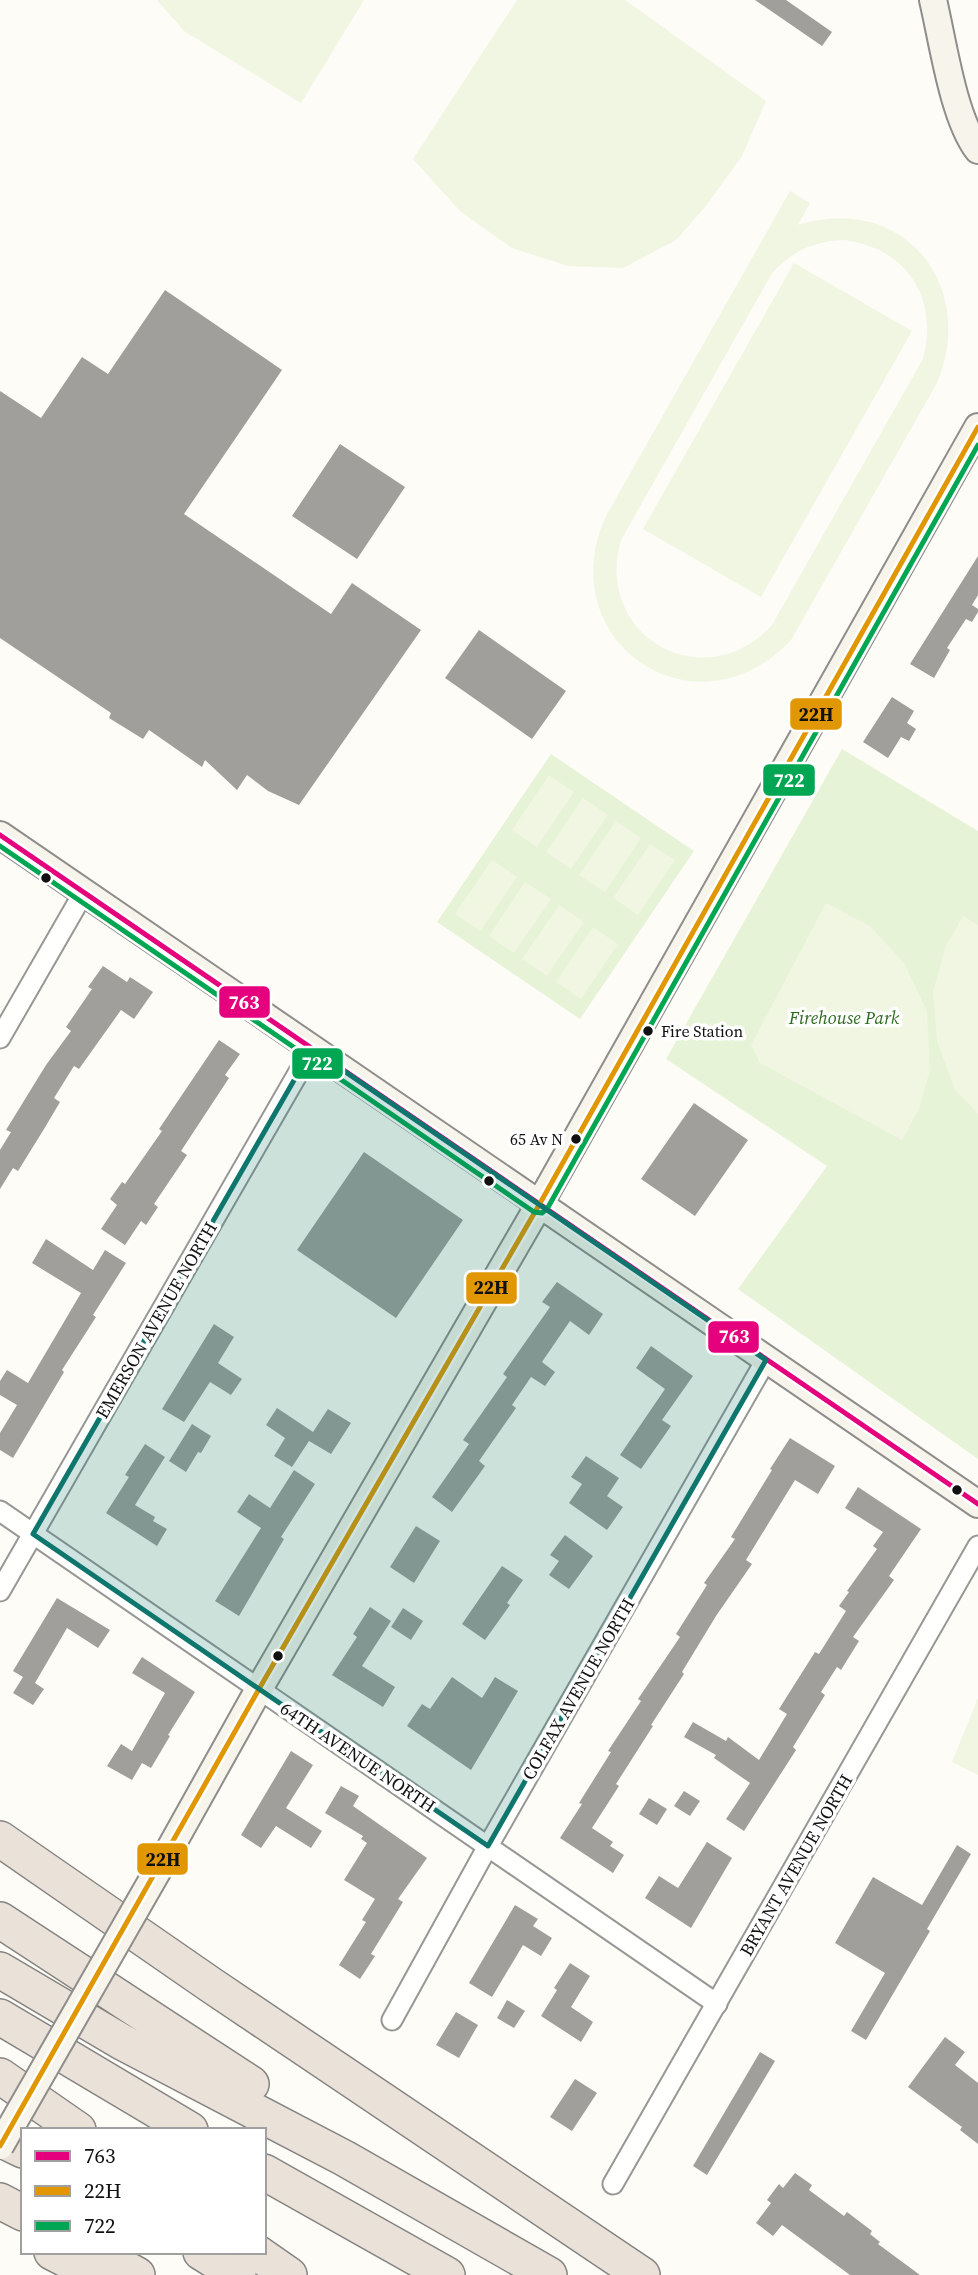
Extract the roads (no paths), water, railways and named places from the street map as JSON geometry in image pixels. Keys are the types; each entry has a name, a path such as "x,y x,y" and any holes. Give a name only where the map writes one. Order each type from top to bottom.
{"highway":[{"path":"0,1839 200,1978 642,2275"},
{"path":"0,1863 383,2100"},
{"path":"0,1920 261,2090 344,2158"},
{"path":"0,1969 121,2042 199,2080 344,2158 549,2275"},
{"path":"0,2017 187,2128"},
{"path":"0,2076 75,2128"},
{"path":"0,2094 59,2128"},
{"path":"0,2139 21,2149"},
{"path":"266,2173 447,2275"},
{"path":"0,2201 21,2212"},
{"path":"0,2227 21,2237"},
{"path":"56,2254 97,2275"},
{"path":"99,2254 137,2275"},
{"path":"204,2254 238,2275"},
{"path":"259,2254 289,2275"}],"street":[{"path":"933,0 960,116 978,150"},
{"path":"0,2146 259,1689 539,1205 978,427"},
{"path":"0,835 978,1504"},
{"path":"0,1038 84,892"},
{"name":"EMERSON AVENUE NORTH","path":"0,1591 312,1049"},
{"name":"COLFAX AVENUE NORTH","path":"393,2020 488,1846 766,1360"},
{"name":"64TH AVENUE NORTH","path":"0,1511 716,2004"},
{"name":"BRYANT AVENUE NORTH","path":"613,2184 978,1546"}],"place":[{"name":"Fire Station","path":"648,1031"},
{"name":"65 Av N","path":"576,1139"}],"park label":[{"name":"Firehouse Park","path":"844,1017"}]}
